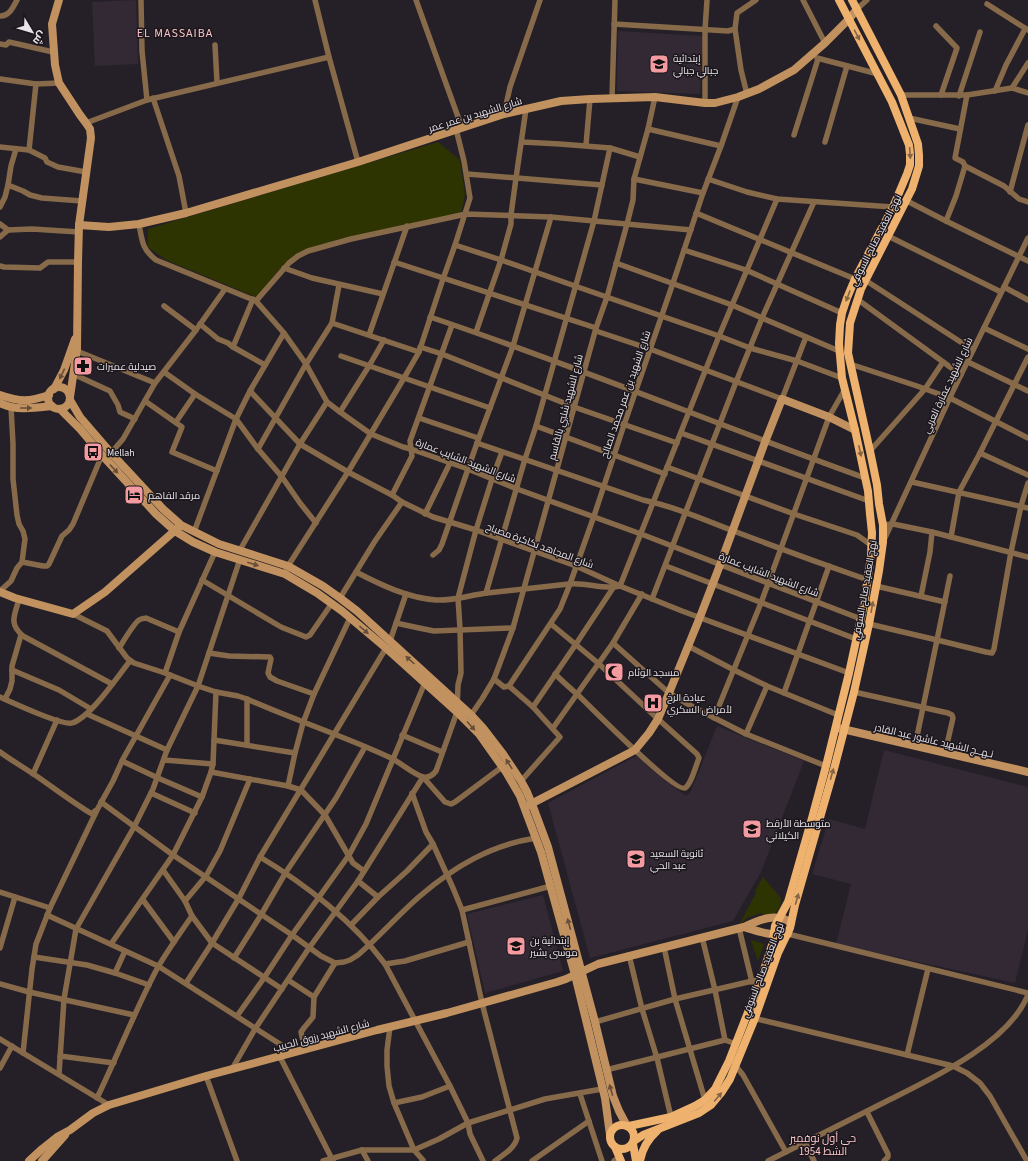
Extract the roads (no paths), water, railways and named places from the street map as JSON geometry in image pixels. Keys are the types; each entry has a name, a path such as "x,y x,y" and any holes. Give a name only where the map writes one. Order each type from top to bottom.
{"main road":[{"name":"نهج العقيد صالح السوفي","path":"628,1126 671,1117 705,1100 714,1089 751,1017 778,953 788,934 834,769 840,728 838,715 861,619 868,580 872,533 865,478 842,378 839,344 842,313 855,279 893,208 910,165 909,144 892,102 839,0"},
{"name":"نهج العقيد صالح السوفي","path":"634,1142 643,1136 699,1113 710,1106 730,1079 751,1017 772,945 775,926 788,902 826,766 854,692 869,624 884,542 883,525 870,451 848,353 849,330 857,299 865,280 907,201 919,166 918,144 901,95 852,0"},
{"path":"872,533 883,525"},
{"path":"871,545 879,545 884,542"},
{"path":"618,1160 610,1135 615,1127 623,1125 628,1126 634,1132 636,1161"},
{"path":"640,1161 644,1147 656,1132 665,1127"},
{"path":"615,1147 618,1149 626,1149 634,1142"}],"street":[{"path":"0,16 4,17 8,14 17,0"},
{"path":"0,403 11,408 29,409 66,406 70,398 77,351 79,229 91,138 90,129 59,83 55,65 52,24 59,0"},
{"path":"141,0 142,51 150,99 179,176 186,213"},
{"path":"315,0 358,162"},
{"path":"286,570 371,434 419,350 456,245 470,198 459,128 416,0"},
{"path":"504,114 510,87 540,0"},
{"path":"612,98 615,0"},
{"path":"705,103 705,30 707,0"},
{"path":"747,94 740,70 735,29 737,13 756,0"},
{"path":"803,0 825,43"},
{"path":"857,9 867,0"},
{"path":"986,4 1026,30 1006,65 994,91"},
{"name":"شارع الشهيد بن عمر عمر","path":"79,229 139,224 186,213 358,162 504,114 561,101 655,97 714,103 738,97 764,86 814,58 825,43 857,9"},
{"path":"614,24 728,31 735,29"},
{"path":"936,26 957,48 941,96"},
{"path":"960,96 980,32"},
{"path":"0,44 6,45 9,42 54,52"},
{"path":"215,45 217,82"},
{"path":"86,123 150,99 217,82 329,57"},
{"path":"794,135 814,58 878,74"},
{"path":"1012,88 1028,63"},
{"path":"825,142 847,66"},
{"path":"0,79 36,84 59,83"},
{"path":"29,150 36,84"},
{"path":"901,95 960,96 1012,88 1028,93"},
{"path":"967,95 955,158 963,162 965,166 1004,186 1019,199 1028,202"},
{"name":"شارع الشهيد شلبي بالقاسم","path":"471,715 494,679 513,628 574,407 627,224 633,200 634,180 655,97"},
{"name":"شارع الشهيد بن عمر محمد الصالح","path":"509,686 560,609 570,584 696,213 738,97"},
{"path":"586,146 590,99"},
{"path":"476,332 490,294 511,224 526,109"},
{"path":"909,118 960,129"},
{"path":"1010,192 1028,125"},
{"path":"648,129 721,146"},
{"path":"522,142 610,148 640,157"},
{"path":"0,147 29,150 45,158 47,162 58,167 86,172"},
{"path":"486,593 536,426 553,361 594,221 610,148"},
{"path":"0,207 5,197 16,149"},
{"path":"946,221 956,196 965,166"},
{"path":"467,174 602,185"},
{"path":"708,179 746,192 777,199 893,208"},
{"path":"634,180 703,193"},
{"path":"8,185 30,195 42,198 82,201"},
{"path":"356,572 390,589 435,600 448,600 524,588 570,584 613,588 620,586 654,503 705,370 777,199"},
{"path":"907,201 1028,261"},
{"path":"652,599 762,318 814,202"},
{"path":"696,213 855,279"},
{"path":"233,347 255,300 284,268 298,256 308,251 351,239 466,214 551,217 691,230"},
{"path":"432,555 439,550 450,523 513,346 551,217"},
{"path":"0,224 8,230"},
{"name":"شارع الشهيد الشايب عمارة","path":"139,224 142,244 145,250 156,260 255,300 284,333 306,364 327,402 371,434 403,447 468,469 548,501 594,516 861,619"},
{"path":"369,335 407,226"},
{"path":"0,237 8,230 79,229"},
{"path":"888,236 1002,290 1028,300"},
{"name":"شارع الشهيد عمارة العربي","path":"884,542 950,398 1028,238"},
{"path":"456,245 750,348 797,361 842,378"},
{"path":"684,250 746,270 842,313"},
{"path":"0,266 40,268 48,262 78,262"},
{"path":"394,262 525,306 566,318 829,417 855,430"},
{"path":"616,263 732,305 839,351"},
{"path":"284,268 312,278 383,294"},
{"path":"865,280 973,350"},
{"path":"258,449 306,364 332,323 339,284"},
{"path":"111,454 123,440 155,383 196,330 225,289"},
{"path":"857,299 961,375"},
{"path":"164,306 196,330"},
{"path":"430,317 476,332 689,412 764,442 865,478"},
{"path":"332,323 419,350 442,354 544,396 677,443"},
{"path":"200,324 218,339 228,343 265,365"},
{"path":"392,495 412,456 410,441 452,324"},
{"path":"984,328 1028,349"},
{"path":"78,331 64,370 52,392 49,401 80,429 156,514 175,531 193,542 215,552 308,577 340,598 426,679 479,734 528,806 548,847 578,973 608,1116 610,1135"},
{"path":"194,532 236,419 250,391 284,333"},
{"path":"528,806 635,750 650,733 658,719 700,617 733,531 764,442 806,337"},
{"path":"340,412 384,340"},
{"path":"77,351 155,383"},
{"path":"341,356 490,408"},
{"path":"951,537 959,492 1028,358"},
{"path":"870,451 925,389 943,362"},
{"path":"968,362 1028,391"},
{"path":"850,364 950,398 1028,438"},
{"path":"164,372 195,394 236,419 316,523"},
{"path":"73,374 110,391 118,405 120,412 135,419"},
{"path":"0,395 25,401 35,400 60,388 64,389 69,393 80,417 111,454 163,509 181,525 219,544 240,550 286,570 350,618 388,644"},
{"path":"714,718 749,636 769,584 829,417 845,389"},
{"name":"شارع المجاهد بكاكرة مصباح","path":"250,391 300,444 425,514 476,530 576,566 652,599 849,673"},
{"path":"176,422 195,394"},
{"path":"145,401 182,426 172,452 217,471"},
{"path":"240,550 300,444 327,402"},
{"path":"11,408 13,478 16,508 19,524 24,535 22,562 12,581 0,592 73,614 107,631 119,648 130,661 134,663 216,692 247,699 392,759 423,777 444,802 451,804 502,767"},
{"path":"419,418 502,452 686,513 868,580"},
{"path":"536,426 665,474"},
{"path":"681,433 869,502"},
{"path":"232,1070 255,1029 309,948 358,881 412,793 423,777 433,775 436,771 457,712 458,685 461,673 458,598 476,530 502,452"},
{"path":"980,453 1028,475"},
{"path":"22,562 47,566 62,536 73,524 102,455"},
{"path":"425,514 450,463"},
{"path":"667,467 794,514 857,535 871,545"},
{"path":"912,482 1028,508"},
{"path":"869,624 992,653 994,649 1011,552 1021,506 1028,483"},
{"path":"340,598 402,502"},
{"path":"883,525 893,524 932,532 1028,557"},
{"path":"73,614 105,592 181,525"},
{"path":"921,596 930,552 932,532"},
{"path":"23,1053 29,992 36,944 47,915 101,802 168,674 179,632 215,552"},
{"path":"58,1074 64,999 76,929 151,794 167,750 198,686 240,559"},
{"path":"666,566 856,639"},
{"path":"784,692 829,566"},
{"path":"915,746 950,576"},
{"path":"202,580 282,627 306,637 310,636 332,603"},
{"path":"876,586 945,602"},
{"path":"533,707 613,588"},
{"path":"186,983 239,898 260,857 388,644 406,594"},
{"path":"553,728 613,643 642,594"},
{"path":"20,599 13,621 15,628 21,634 112,684"},
{"path":"119,648 135,624 139,620 146,618 179,632"},
{"path":"288,786 303,723 314,694 350,618"},
{"path":"396,623 434,630 513,628"},
{"path":"551,624 598,663 699,756 689,783 686,787 682,789 663,776 555,674"},
{"path":"21,634 15,654 10,689 3,698 24,708 68,723 72,723 89,712 130,661"},
{"path":"613,643 669,693 746,734 826,766"},
{"path":"688,646 767,686 838,715"},
{"path":"209,653 229,656 270,657 271,659 268,672 270,677 277,681 314,694"},
{"path":"12,670 59,690 89,712 135,737 167,750"},
{"path":"426,679 458,703 484,728 527,792 528,806 536,838 551,886 564,939 578,973 595,1022 614,1100 628,1126"},
{"path":"237,1016 292,935 349,856 366,824 426,679"},
{"path":"494,679 504,687 509,686 533,707 560,737 521,781"},
{"path":"746,734 767,686"},
{"path":"111,944 173,855 202,797 213,764 216,692"},
{"path":"854,692 952,715 953,722 945,753"},
{"path":"247,699 247,745"},
{"path":"33,774 57,720"},
{"name":"نـهــج الشهيد عاشور عبد القادر","path":"840,728 1028,772"},
{"path":"402,735 442,752"},
{"path":"214,740 295,753"},
{"path":"234,958 286,872 346,782 365,747"},
{"path":"0,752 63,796 92,814 97,810"},
{"path":"164,760 213,764"},
{"path":"122,761 202,797"},
{"path":"211,772 288,786 301,790 325,814 353,863 364,871"},
{"path":"184,901 206,876 220,851 250,779"},
{"path":"412,793 426,832 433,844 462,910 482,1003 517,1138 513,1146 495,1161"},
{"path":"151,794 195,813"},
{"path":"101,802 173,855 239,898 309,948 335,963 350,960 369,946 420,896 447,875 487,852 518,841 536,838"},
{"path":"351,925 433,844"},
{"path":"260,857 286,872 351,925 385,964 450,1086 468,1123 470,1134 483,1161"},
{"path":"163,870 184,901 192,916 212,943 282,989"},
{"path":"358,881 378,897"},
{"path":"462,910 551,886"},
{"path":"0,892 50,908"},
{"path":"0,945 15,898"},
{"path":"143,900 174,942"},
{"path":"47,915 158,966 294,1053"},
{"path":"97,1098 114,1063 134,1014 158,966 192,916"},
{"path":"780,918 791,923"},
{"name":"شارع الشهيد رزوق الحبيب","path":"29,1161 48,1144 93,1113 109,1105 206,1076 416,1020 448,1013 557,982 592,965 741,927 757,921 780,918"},
{"path":"752,982 741,927 774,934 788,934 1028,994 1024,1005 1003,1030 987,1043 953,1066 867,1112 770,1161"},
{"path":"702,937 725,1040"},
{"path":"385,964 405,961 469,942"},
{"path":"664,947 675,999 705,1100"},
{"path":"115,973 125,951"},
{"path":"629,955 642,1009 657,1058 671,1117"},
{"path":"34,957 87,965 149,985"},
{"path":"305,1050 301,1032 313,1017 314,997 335,963"},
{"path":"907,1055 928,969"},
{"path":"595,1022 675,999 761,979"},
{"path":"288,980 314,997"},
{"path":"0,984 29,992 134,1014"},
{"path":"751,1017 953,1066 967,1073 980,1084 990,1096 1027,1161"},
{"path":"390,1027 387,1050 389,1086 394,1103 414,1150 423,1161"},
{"path":"0,1039 109,1105"},
{"path":"606,1070 725,1040 736,1044"},
{"path":"0,1068 12,1046"},
{"path":"60,1056 114,1063"},
{"path":"280,1057 333,1160"},
{"path":"735,1066 743,1076 786,1152"},
{"path":"206,1076 237,1161"},
{"path":"394,1103 422,1097 450,1086"},
{"path":"323,1161 333,1160 362,1150 414,1150 439,1139 468,1123 545,1099 602,1089"},
{"path":"580,1094 602,1161"},
{"path":"867,1112 888,1154 888,1157 884,1161"},
{"path":"532,1161 589,1121"},
{"name":"شارع الشهيد رزوق الحبيب","path":"42,1161 70,1130"},
{"path":"805,1142 814,1161"},
{"path":"362,1150 368,1161"}],"place":[{"name":"إبتدائية جبالي جبالي","path":"659,64"},
{"name":"صيدلية عميرات","path":"83,366"},
{"name":"Mellah","path":"93,452"},
{"name":"مرقد الفاهم","path":"134,495"},
{"name":"مسجد الوئام","path":"614,672"},
{"name":"عيادة الرخ لأمراض السكري","path":"653,703"},
{"name":"متوسطة الأرقط الكيلاني","path":"752,829"},
{"name":"ثانوية السعيد عبد الحي","path":"636,859"},
{"name":"إبتدائية بن موسى بشير","path":"516,946"}],"district":[{"name":"EL MASSAIBA","path":"175,33"},
{"name":"حي أول نوفمبر 1954 الشط","path":"823,1144"}]}
